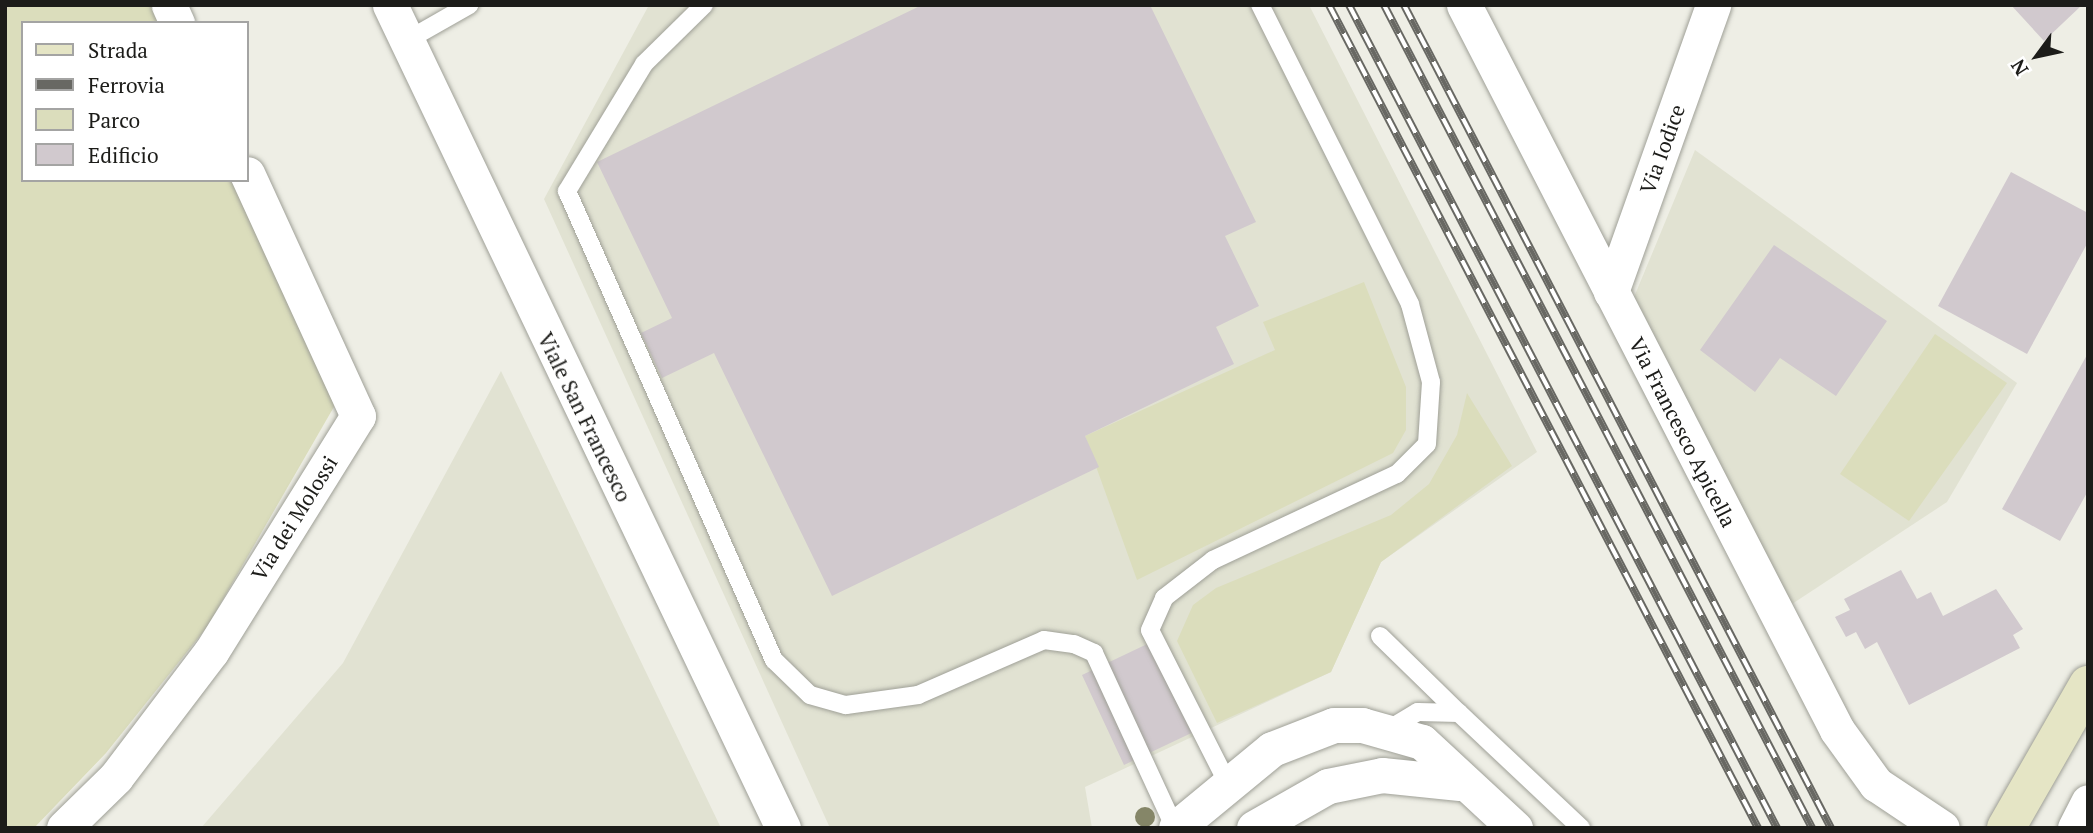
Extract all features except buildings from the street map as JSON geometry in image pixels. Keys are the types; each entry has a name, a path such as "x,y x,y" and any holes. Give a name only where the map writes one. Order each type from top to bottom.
{"main road":[{"path":"2006,828 2088,685"}],"street":[{"path":"169,5 176,21"},
{"name":"Viale San Francesco","path":"390,5 783,828"},
{"name":"Via Francesco Apicella","path":"1464,5 1837,730 1876,784 1942,828"},
{"name":"Via Iodice","path":"1611,292 1716,11"},
{"name":"Via dei Molossi","path":"64,828 116,777 211,652 358,416 248,176"},
{"path":"1175,828 1227,782 1309,733 1334,725 1391,728 1422,742 1460,783 1515,828"},
{"path":"1382,775 1391,728"},
{"path":"1227,782 1247,802 1253,828 1328,786 1382,775 1460,783"},
{"path":"2075,828 2088,802"}],"lane":[{"path":"406,41 469,5"},
{"path":"704,5 644,64 567,191 774,660 810,695 846,705 918,695 1044,640 1074,644 1094,653 1175,828"},
{"path":"1227,782 1150,630 1164,598 1213,559 1397,474 1427,444 1431,382 1410,304 1260,5"},
{"path":"1380,636 1581,828"},
{"path":"1391,728 1418,712 1459,713"}],"shaded area":[{"path":"649,5 1309,5 1537,452 1381,562 1331,672 1085,787 1092,828 830,828 544,199"},
{"path":"1695,150 2017,383 1947,502 1792,604 1632,302"},
{"path":"501,371 721,828 201,828 343,663"}],"green space":[{"path":"5,5 152,5 159,21 21,21 21,182 235,182 335,405 207,627 106,753 34,828 5,828"},
{"path":"1364,282 1406,387 1406,430 1393,453 1137,580 1085,436 1275,350 1263,322"},
{"path":"1935,334 2007,383 1909,521 1840,474"},
{"path":"1467,393 1512,466 1381,562 1331,672 1217,723 1177,641 1193,605 1216,588 1391,515 1429,484 1457,435"}],"railway":[{"path":"1329,5 1758,828"},
{"path":"1349,5 1777,828"},
{"path":"1384,5 1812,828"},
{"path":"1404,5 1831,828"}]}
